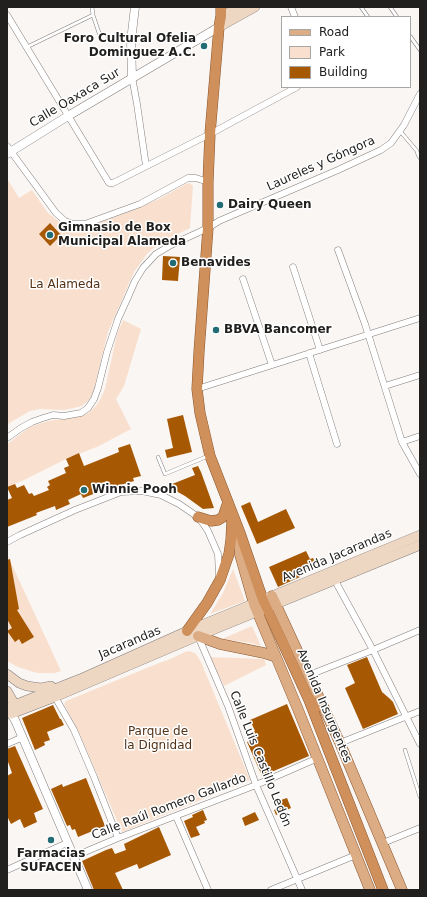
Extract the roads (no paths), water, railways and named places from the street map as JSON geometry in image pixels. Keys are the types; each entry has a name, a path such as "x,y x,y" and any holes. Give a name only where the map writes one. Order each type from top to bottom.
{"highway":[{"name":"Avenida Insurgentes","path":"221,11 210,134 208,228 197,389 200,413 210,456 240,533 265,604 309,700 383,890"},
{"path":"198,518 211,521 218,520 223,516 228,502"},
{"path":"187,632 207,603 220,580 226,563 231,540 232,518 228,502"},
{"path":"309,700 324,708"}],"main road":[{"path":"221,11 240,7"},
{"path":"219,27 255,7"},
{"name":"Avenida Jacarandas","path":"333,576 420,535"},
{"name":"Avenida Jacarandas","path":"265,604 333,576 420,545"},
{"path":"265,604 276,657 370,890"},
{"path":"265,604 309,675 340,743 402,890"},
{"name":"Jacarandas","path":"12,711 187,632 265,604"},
{"name":"Jacarandas","path":"12,711 55,697 198,636 265,604"},
{"path":"198,636 220,644 276,657"},
{"path":"7,674 27,686 41,688 80,679"},
{"path":"7,691 12,711"}],"street":[{"path":"135,7 131,41 132,78 146,166"},
{"path":"291,7 296,16"},
{"path":"7,16 109,183 113,183 210,134 294,88"},
{"name":"Calle Oaxaca Sur","path":"8,150 219,27"},
{"name":"Laureles y Góngora","path":"7,438 32,422 53,415 64,416 80,413 88,408 94,399 98,388 118,319 135,281 156,254 219,221 381,150 391,142 400,131 420,94"},
{"path":"8,150 56,214 65,221 73,224 84,224 140,204 188,178 196,178 208,182"},
{"path":"338,250 368,335 402,442 420,474"},
{"path":"293,267 320,350"},
{"path":"244,279 272,365"},
{"path":"197,389 420,318"},
{"path":"309,354 337,444"},
{"path":"385,386 420,375"},
{"path":"402,442 420,436"},
{"path":"7,542 74,510 120,492 142,490 161,495 179,504 198,518 208,531 218,554 220,580"},
{"path":"333,576 373,650 420,744"},
{"path":"309,675 420,630"},
{"name":"Calle Luis Castillo Ledón","path":"198,636 228,706 256,785 302,890"},
{"path":"55,697 74,730 118,838"},
{"path":"12,711 88,890"},
{"path":"340,743 420,711"},
{"path":"7,744 23,737"},
{"name":"Calle Raúl Romero Gallardo","path":"73,857 118,838 256,785 318,758"},
{"path":"176,816 208,890"},
{"path":"383,843 420,828"},
{"path":"7,870 67,843"},
{"path":"271,890 356,855"}],"lane":[{"path":"92,7 99,33"},
{"path":"361,7 367,16"},
{"path":"390,7 396,16"},
{"path":"27,47 94,15"},
{"path":"411,37 420,50"},
{"path":"400,131 417,150 420,158"},
{"path":"158,457 165,474 210,456"},
{"path":"405,750 420,797"}],"place":[{"name":"Foro Cultural Ofelia Dominguez A.C.","path":"204,46"},
{"name":"Dairy Queen","path":"220,205"},
{"name":"Gimnasio de Box Municipal Alameda","path":"50,235"},
{"name":"Benavides","path":"173,263"},
{"name":"BBVA Bancomer","path":"216,330"},
{"name":"Winnie Pooh","path":"84,490"},
{"name":"Farmacias SUFACEN","path":"51,840"}],"park label":[{"name":"La Alameda","path":"65,285"},
{"name":"Parque de la Dignidad","path":"158,739"}]}
